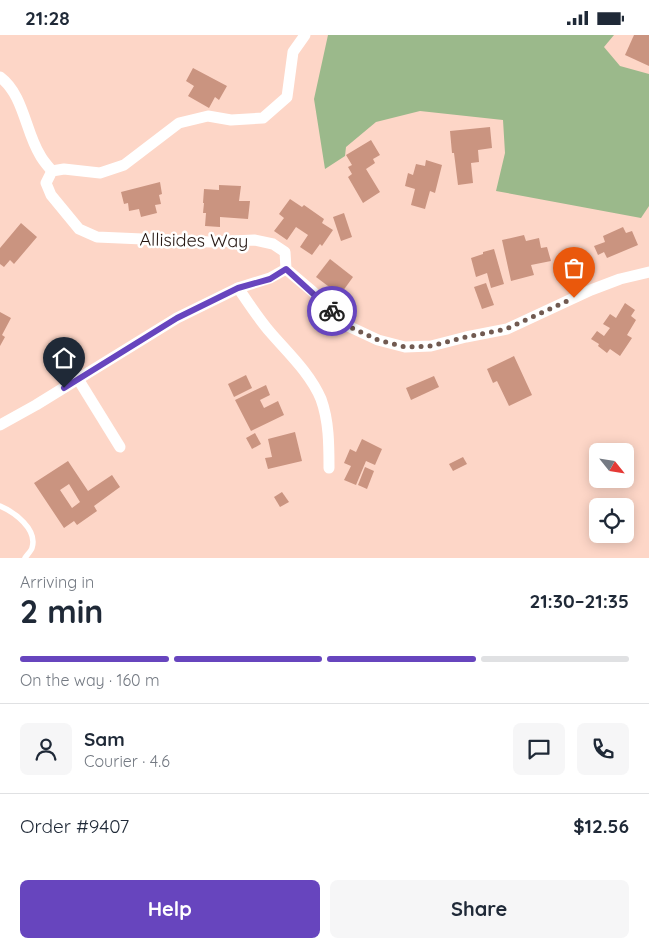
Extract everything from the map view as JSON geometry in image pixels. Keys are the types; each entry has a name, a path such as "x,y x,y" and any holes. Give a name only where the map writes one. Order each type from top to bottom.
{"street":[{"path":"0,77 5,80 17,97 40,155 52,171 64,169 100,173 124,165 179,123 208,117 231,120 264,118 287,97 294,52 305,35"},
{"name":"Allisides Way","path":"52,171 46,183 51,195 79,229 97,237 211,242 254,240 273,244 285,252 286,269"},
{"path":"0,425 177,318 238,288 270,279 286,269 348,326 378,340 405,347 431,346 506,329 590,290 620,279 649,272"},
{"path":"238,288 268,330 313,383 321,400 328,428 329,468"},
{"path":"78,379 120,447"}],"lane":[{"path":"0,505 12,511 25,523 32,537 32,547 25,558"}],"green space":[{"path":"328,35 614,35 604,47 620,66 649,74 649,206 641,218 496,191 505,153 503,120 420,111 376,122 346,147 345,156 325,169 314,99"}],"building":[{"path":"634,35 649,35 649,66 625,55"},
{"path":"193,68 227,86 219,100 215,97 209,108 188,96 194,86 186,81"},
{"path":"490,127 492,148 478,150 479,162 471,163 473,183 458,185 450,131"},
{"path":"371,140 380,155 373,159 375,163 366,169 380,192 363,203 348,177 352,174 348,167 352,165 346,155"},
{"path":"426,160 442,165 435,193 430,191 425,209 411,205 415,189 405,186 408,173 413,175 416,164 425,166"},
{"path":"160,182 162,194 159,195 161,204 155,205 157,213 141,217 139,209 129,211 128,203 124,204 121,192"},
{"path":"219,185 241,186 239,201 250,201 248,219 220,217 220,227 205,226 206,213 203,213 204,189 219,190"},
{"path":"290,199 302,207 304,205 324,219 322,223 333,230 322,246 320,244 312,255 300,247 308,235 296,227 287,240 274,231 284,218 279,214"},
{"path":"344,213 352,237 341,241 333,217"},
{"path":"21,223 37,237 14,264 10,260 4,267 0,264 0,248"},
{"path":"623,227 626,233 632,231 638,245 607,258 604,252 598,255 594,246 605,242 603,236"},
{"path":"524,235 526,241 539,238 541,248 547,247 551,261 531,265 534,275 511,281 502,240"},
{"path":"494,249 504,284 491,288 487,273 476,277 471,258"},
{"path":"330,259 353,277 340,295 316,277"},
{"path":"486,283 494,305 482,309 474,287"},
{"path":"625,303 635,310 631,316 636,320 627,335 632,338 620,356 610,349 607,353 598,346 599,344 591,339 597,331 604,336 610,328 603,324 610,314 616,318"},
{"path":"0,312 11,318 2,335 5,337 0,346"},
{"path":"514,356 532,395 509,406 497,381 493,383 487,369"},
{"path":"246,375 252,388 234,397 228,384"},
{"path":"434,376 439,387 411,400 406,388"},
{"path":"266,385 270,395 260,400 264,408 278,401 284,415 251,431 235,400"},
{"path":"295,432 302,461 268,469 265,458 272,457 268,439"},
{"path":"255,433 261,444 252,449 246,438"},
{"path":"362,439 382,449 375,465 366,461 356,485 344,480 351,466 344,463 350,449 356,452"},
{"path":"463,457 467,464 453,471 449,464"},
{"path":"68,461 88,491 112,475 120,487 94,506 97,511 77,525 74,521 64,528 34,483","holes":["69,484 80,502 72,508 60,490"]},
{"path":"365,467 374,471 367,489 358,485"},
{"path":"282,492 289,502 280,507 274,497"}],"way so far":[{"path":"332,311 348,326 378,340 405,347 431,346 506,329 574,298"}],"route":[{"path":"64,388 177,318 238,288 270,279 286,269 332,311"}]}
